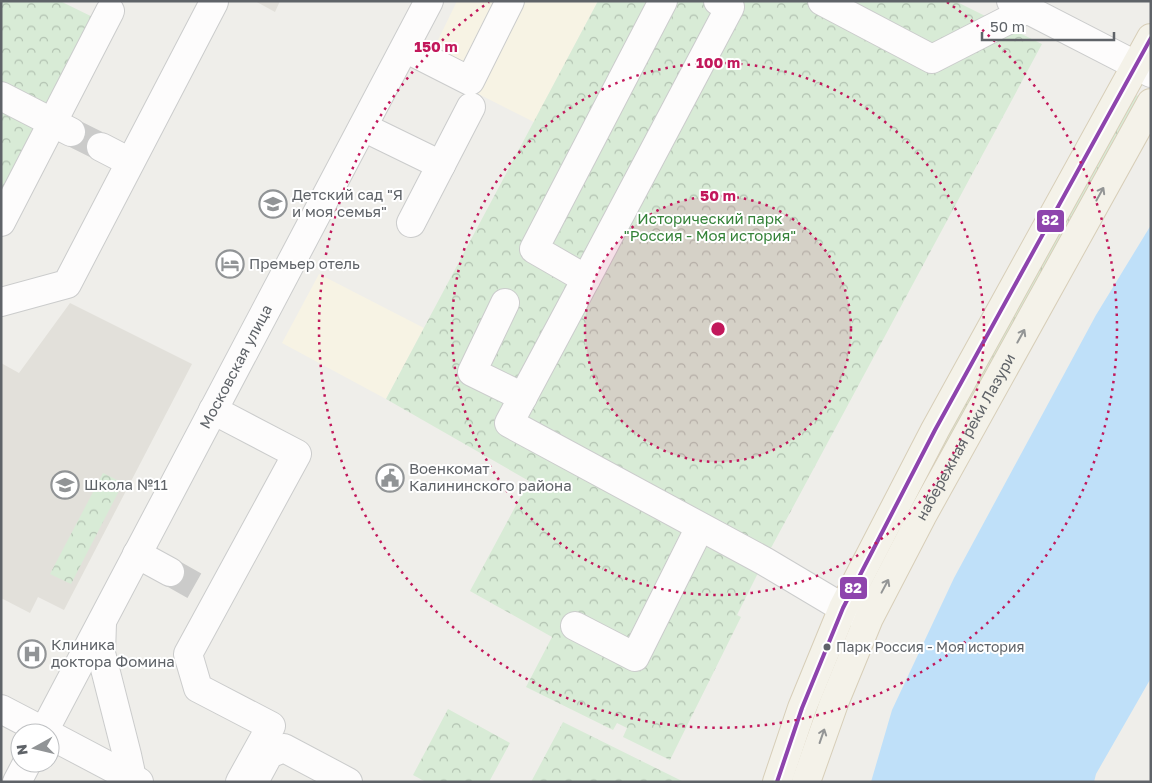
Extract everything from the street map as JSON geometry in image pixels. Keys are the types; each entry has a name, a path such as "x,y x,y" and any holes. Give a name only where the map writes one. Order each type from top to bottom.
{"main road":[{"name":"набережная реки Лазури","path":"776,782 802,708 843,608 935,430 1143,70 1151,38"},
{"name":"набережная реки Лазури","path":"806,782 834,703 868,618 922,516 1151,103"}],"street":[{"path":"1,302 67,284 213,1"},
{"name":"Московская улица","path":"51,723 102,620 429,1"},
{"path":"405,48 470,81 510,1"},
{"path":"586,279 534,250 663,1"},
{"path":"718,1 730,7 509,423 782,572 843,608 844,606 868,618"},
{"path":"822,1 932,58 1012,18 1018,5 1143,70"},
{"path":"1,222 62,127 110,11"},
{"path":"1,96 62,127"},
{"path":"411,224 471,107"},
{"path":"363,126 441,166"},
{"path":"101,147 130,162"},
{"path":"505,303 472,372 523,397"},
{"path":"213,410 297,454 209,594 188,654 198,688 271,726 240,782"},
{"path":"575,626 635,657 700,527"},
{"path":"137,554 170,572"},
{"path":"102,620 101,653 127,755 136,780"},
{"path":"1,709 27,723"},
{"path":"60,740 136,780"},
{"path":"254,782 270,754 284,748 348,782"}],"shaded area":[{"path":"255,1 280,1 275,12"},
{"path":"457,1 598,1 534,122 425,67"},
{"path":"319,274 424,328 386,399 282,343"},
{"name":"Школа №11","path":"70,303 192,364 64,610 38,597 30,613 1,598 1,363 19,373"}],"green space":[{"path":"1,1 60,1 107,24 1,226"},
{"name":"Исторический парк \"Россия - Моя история\"","path":"598,1 955,1 1042,44 764,561 737,615 741,617 670,760 623,737 627,728 617,723 613,730 526,687 552,637 470,591 529,481 386,399"},
{"path":"1135,95 1139,96 1142,100 862,610 858,600 1012,314"},
{"path":"103,473 123,483 71,584 50,574"},
{"path":"448,709 510,743 489,782 426,782 413,775"},
{"path":"563,722 684,782 531,782"}],"water":[{"path":"1151,225 1151,678 1096,774 1094,782 871,782 892,710 954,578 1096,315"}],"tunnel":[{"path":"71,132 101,147"},
{"path":"170,572 200,589"}],"transit line":[{"name":"82","path":"777,782 802,708 843,608 935,430 1151,38"}],"place":[{"name":"Детский сад \"Я и моя семья\"","path":"273,204"},
{"name":"Премьер отель","path":"230,264"},
{"name":"Военкомат Калининского района","path":"390,478"},
{"name":"Школа №11","path":"65,485"},
{"name":"Парк Россия - Моя история","path":"827,647"},
{"name":"Клиника доктора Фомина","path":"32,654"}]}
